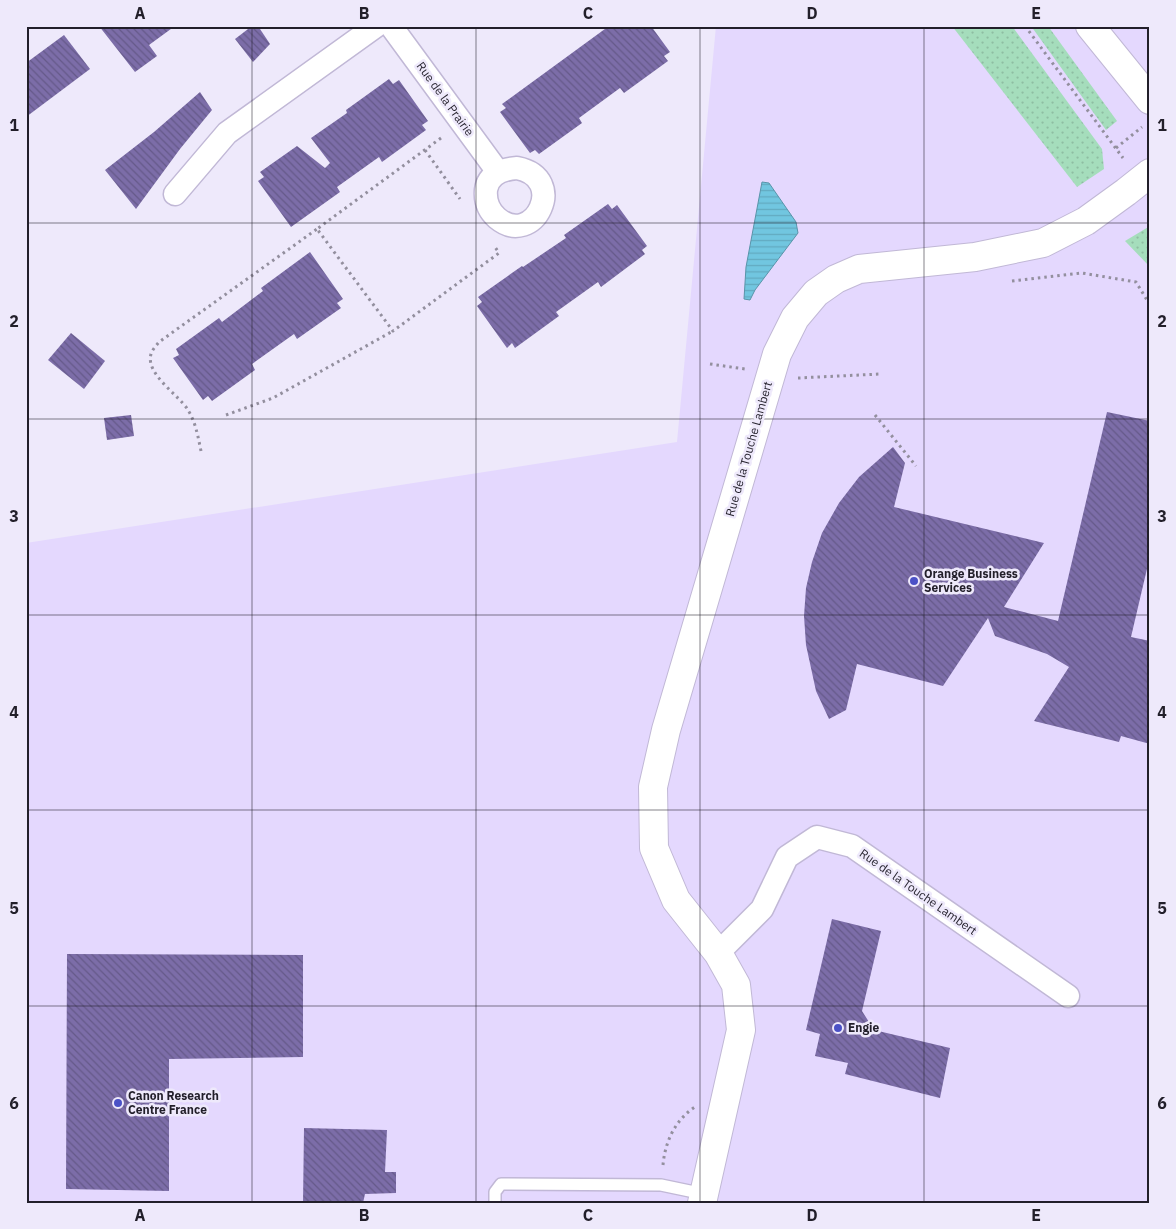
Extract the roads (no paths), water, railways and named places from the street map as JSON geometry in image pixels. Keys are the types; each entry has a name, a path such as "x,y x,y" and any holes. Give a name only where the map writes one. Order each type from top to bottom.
{"street":[{"path":"175,194 227,133 376,26"},
{"name":"Rue de la Prairie","path":"391,26 498,172"},
{"path":"1090,26 1150,100"},
{"name":"Rue de la Touche Lambert","path":"703,1199 741,1030 736,985 718,953 676,900 654,848 653,787 666,730 777,354 795,318 816,293 836,279 859,269 976,257 1044,243 1086,221 1145,176"},
{"name":"Rue de la Touche Lambert","path":"718,953 762,909 787,858 817,837 852,846 1068,996"}],"lane":[{"path":"495,1203 496,1192 501,1184 661,1184 703,1199"}],"water":[{"path":"762,182 769,183 796,222 798,233 755,290 750,300 744,299 746,267"}],"place":[{"name":"Orange Business Services","path":"914,581"},
{"name":"Engie","path":"838,1028"},
{"name":"Canon Research Centre France","path":"118,1103"}]}
